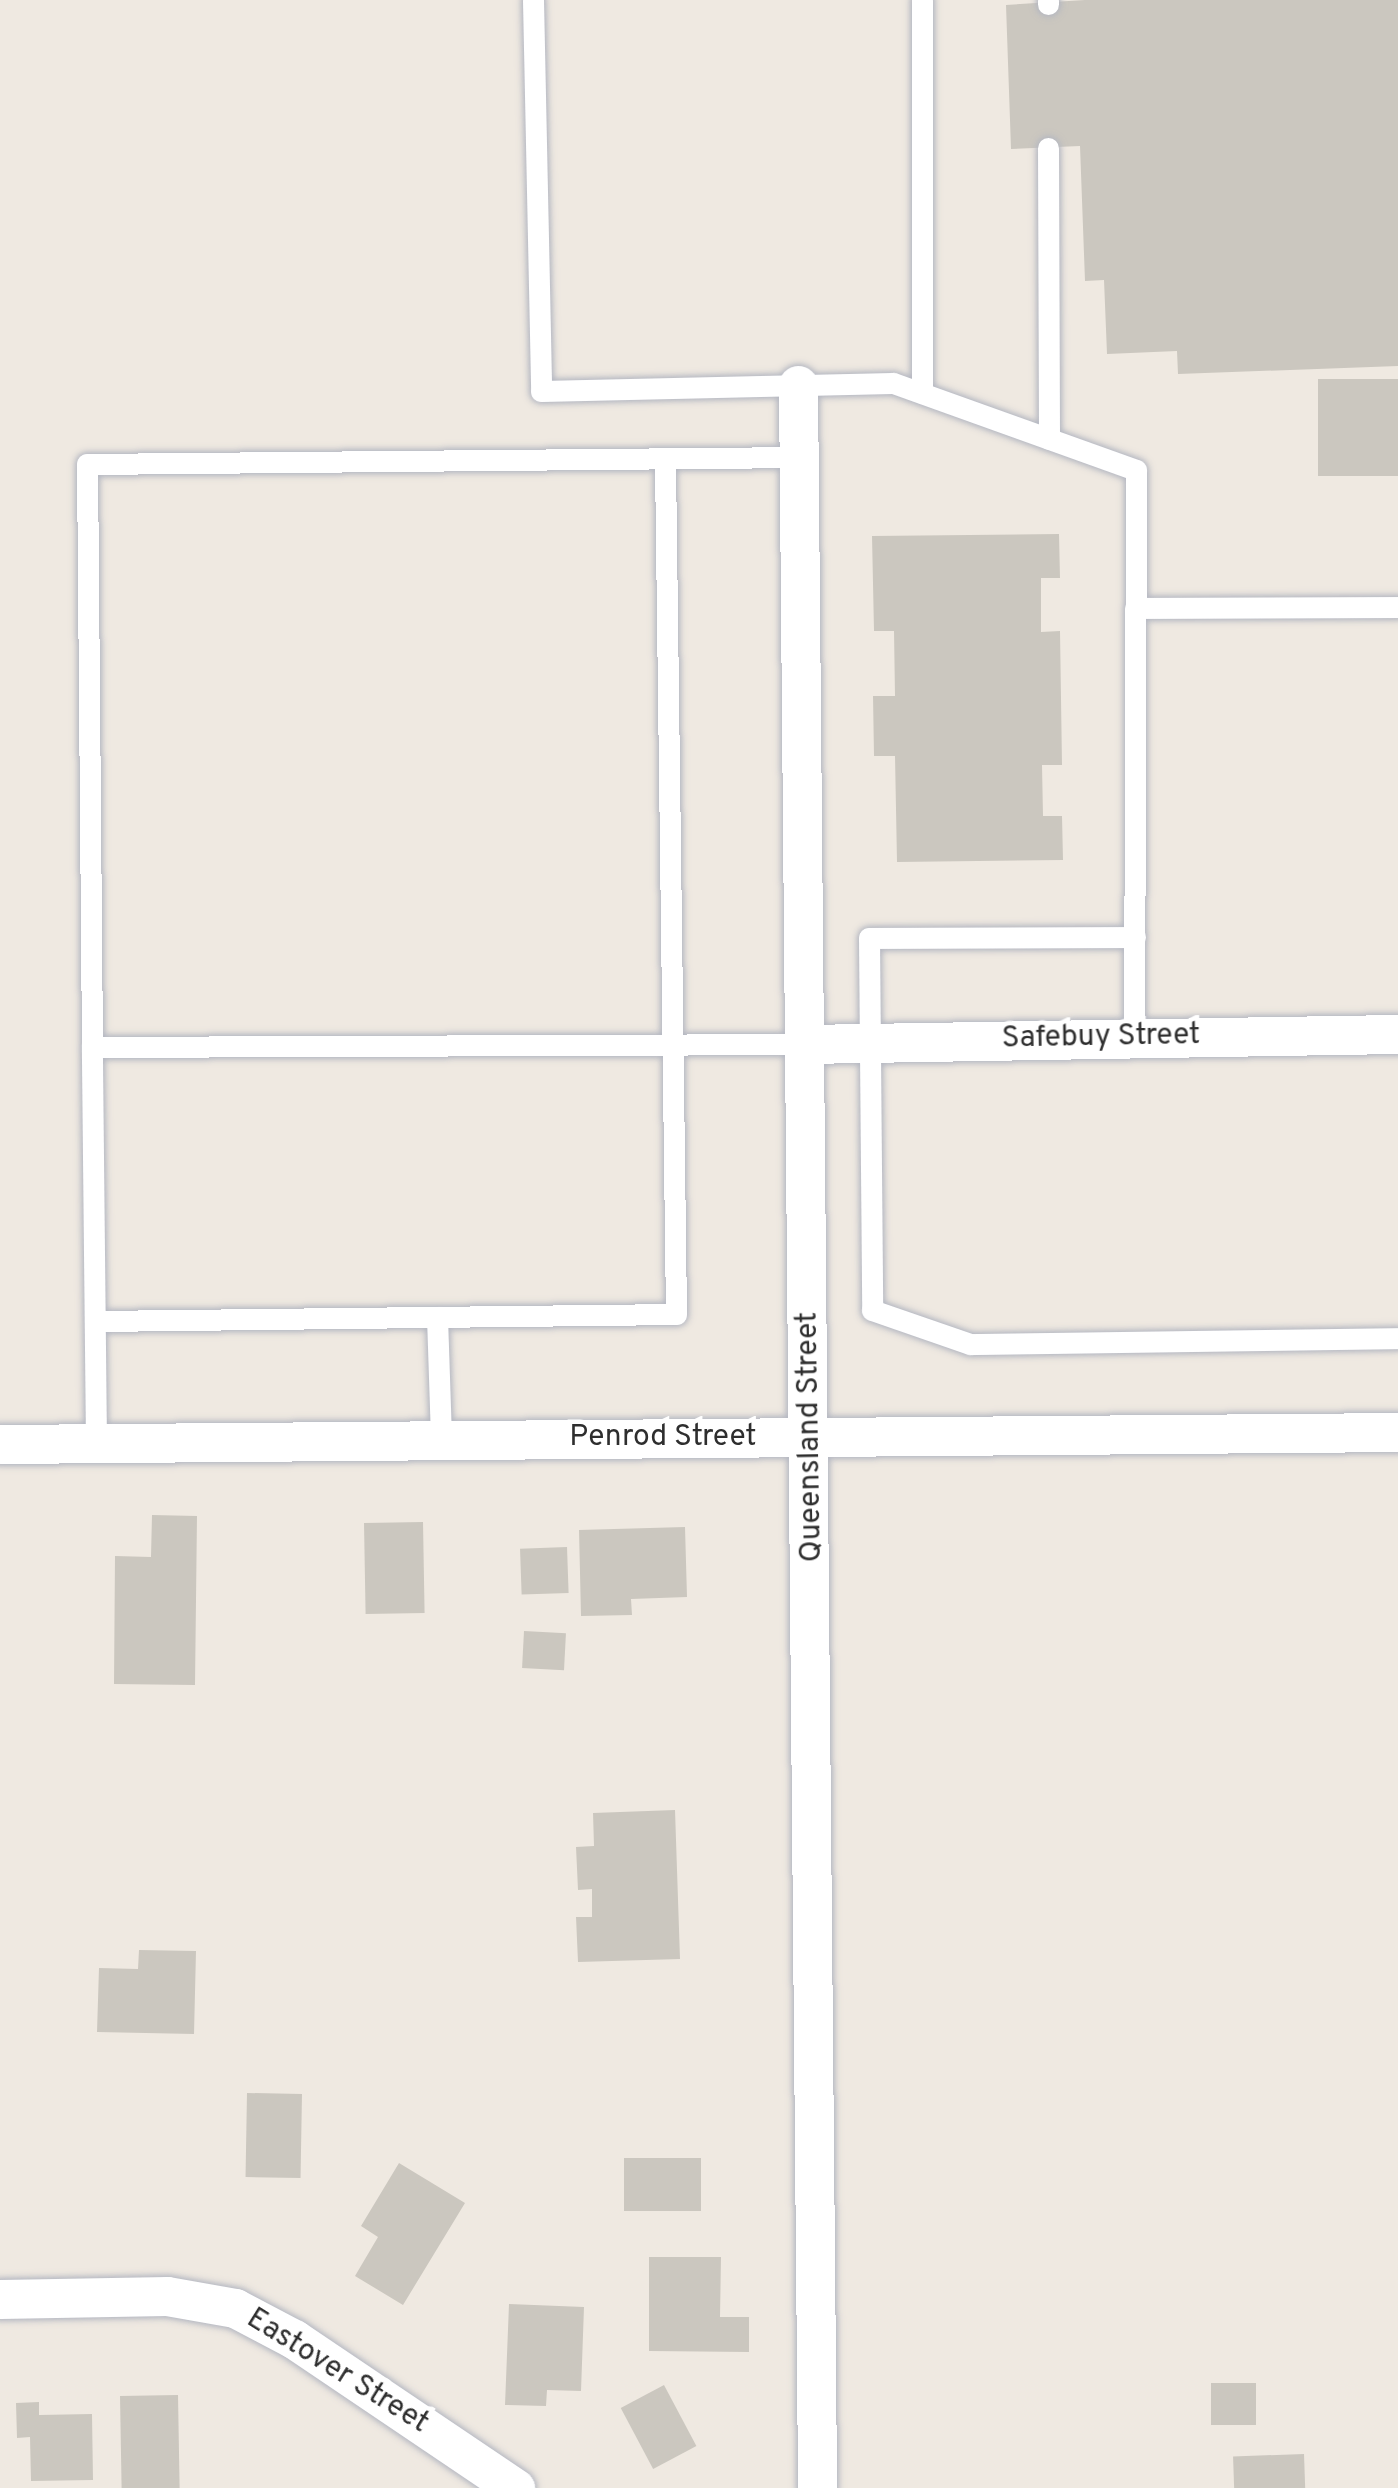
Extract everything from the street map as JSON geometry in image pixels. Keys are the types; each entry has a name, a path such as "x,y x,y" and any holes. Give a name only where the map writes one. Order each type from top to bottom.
{"street":[{"name":"Queensland Street","path":"798,385 812,1436 817,2488"},
{"name":"Safebuy Street","path":"805,1044 1398,1034"},
{"name":"Penrod Street","path":"0,1444 1398,1432"},
{"name":"Eastover Street","path":"0,2299 166,2296 235,2308 294,2339 515,2488"}],"lane":[{"path":"533,0 541,391 893,383 1136,470 1134,1037"},
{"path":"922,0 922,393"},
{"path":"1048,148 1049,439"},
{"path":"96,1443 87,464 799,457"},
{"path":"96,1321 676,1314 665,461"},
{"path":"1135,608 1398,607"},
{"path":"1135,937 869,938 872,1310 970,1344 1398,1338"},
{"path":"92,1047 805,1044"},
{"path":"437,1317 441,1439"}],"building":[{"path":"1085,0 1398,0 1398,366 1178,374 1177,351 1107,354 1104,280 1085,281 1080,146 1011,149 1006,5"},
{"path":"1318,379 1398,379 1398,476 1318,476"},
{"path":"1059,534 1060,578 1041,578 1041,632 1060,631 1062,765 1042,765 1043,816 1062,816 1063,860 897,862 895,756 874,756 873,696 895,696 894,631 874,631 872,536"},
{"path":"152,1515 197,1516 195,1685 114,1684 115,1556 151,1557"},
{"path":"423,1522 425,1613 366,1614 364,1523"},
{"path":"685,1527 687,1597 631,1599 632,1615 581,1616 579,1530"},
{"path":"567,1547 569,1593 522,1595 520,1549"},
{"path":"524,1631 566,1633 564,1670 522,1668"},
{"path":"675,1810 680,1959 578,1962 576,1917 592,1917 592,1889 578,1890 576,1847 594,1846 593,1813"},
{"path":"139,1950 196,1951 194,2034 97,2032 99,1968 138,1969"},
{"path":"247,2093 302,2094 301,2178 246,2177"},
{"path":"624,2158 701,2158 701,2211 624,2211"},
{"path":"399,2163 465,2203 403,2305 355,2276 378,2237 361,2226"},
{"path":"649,2257 721,2257 720,2317 749,2317 749,2352 649,2351"},
{"path":"509,2304 584,2307 581,2391 547,2390 546,2406 505,2405"},
{"path":"1211,2383 1256,2383 1256,2425 1211,2425"},
{"path":"664,2385 696,2446 653,2469 621,2408"},
{"path":"178,2395 180,2488 122,2488 120,2396"},
{"path":"39,2402 39,2415 92,2414 93,2480 31,2481 30,2437 17,2438 16,2403"},
{"path":"1304,2454 1305,2488 1234,2488 1233,2456"}]}
